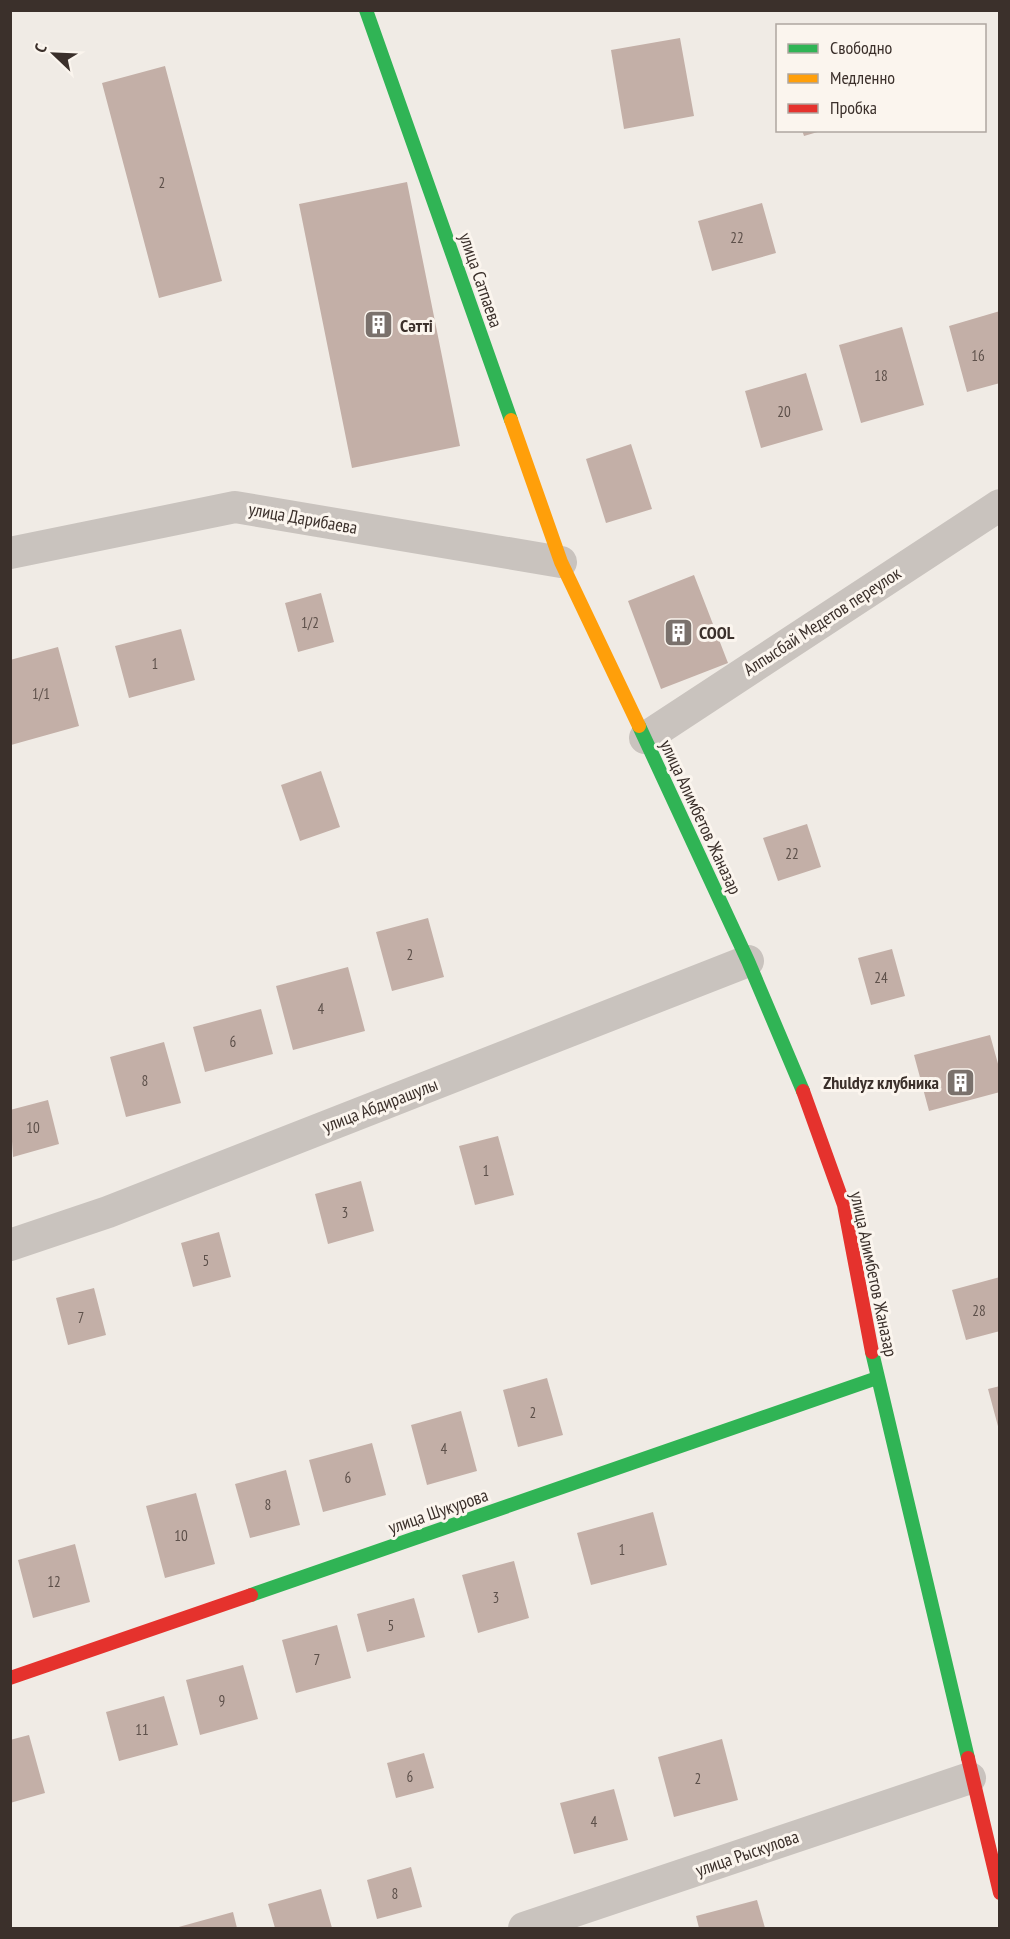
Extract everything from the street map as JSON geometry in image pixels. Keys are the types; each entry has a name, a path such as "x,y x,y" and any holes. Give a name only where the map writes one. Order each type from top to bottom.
{"street":[{"name":"улица Сатпаева","path":"366,10 561,562"},
{"name":"Алпысбай Медетов переулок","path":"645,738 999,505"},
{"name":"улица Дарибаева","path":"10,553 235,507 561,562"},
{"name":"улица Алимбетов Жаназар","path":"561,562 748,961 814,1118 843,1204 877,1378 999,1893"},
{"name":"улица Абдирашулы","path":"10,1245 118,1208 748,961"},
{"name":"улица Шукурова","path":"10,1678 877,1378"},
{"name":"улица Рыскулова","path":"524,1929 970,1778"}],"building":[{"path":"680,38 694,116 624,129 611,50"},
{"path":"165,66 222,281 159,298 102,83"},
{"path":"803,132 818,132 804,136"},
{"name":"Сәтті","path":"407,182 460,446 352,468 299,204"},
{"path":"762,203 776,253 712,271 698,221"},
{"path":"1000,311 1000,383 967,392 949,326"},
{"path":"902,327 924,405 861,423 839,345"},
{"path":"806,373 823,430 761,448 745,391"},
{"path":"631,444 652,509 606,523 586,459"},
{"name":"COOL","path":"694,575 728,663 661,689 628,601"},
{"path":"321,593 334,642 298,652 285,603"},
{"path":"181,629 195,680 129,698 115,646"},
{"path":"58,647 79,726 11,745 10,660"},
{"path":"321,771 340,827 300,841 281,785"},
{"path":"807,824 821,867 778,881 763,838"},
{"path":"428,918 444,977 392,991 376,932"},
{"path":"892,949 905,996 871,1005 858,958"},
{"path":"348,967 365,1031 293,1050 276,986"},
{"path":"261,1009 273,1054 205,1072 193,1027"},
{"name":"Zhuldyz клубника","path":"990,1035 1000,1071 1000,1092 929,1111 914,1055"},
{"path":"164,1042 181,1103 126,1117 110,1057"},
{"path":"48,1100 59,1144 13,1157 10,1110"},
{"path":"498,1136 514,1195 475,1205 459,1146"},
{"path":"361,1181 374,1231 328,1244 315,1194"},
{"path":"219,1232 231,1277 193,1287 181,1243"},
{"path":"1000,1277 1000,1331 966,1340 952,1290"},
{"path":"94,1288 106,1335 68,1345 56,1298"},
{"path":"547,1378 563,1435 518,1447 503,1390"},
{"path":"1000,1386 1000,1430 999,1430 988,1389"},
{"path":"461,1411 477,1471 427,1485 411,1425"},
{"path":"372,1443 386,1495 323,1512 309,1460"},
{"path":"286,1470 300,1525 250,1538 235,1484"},
{"path":"196,1493 215,1564 165,1578 146,1506"},
{"path":"653,1512 667,1565 591,1585 577,1533"},
{"path":"75,1544 90,1602 33,1618 18,1560"},
{"path":"514,1561 529,1618 478,1633 462,1575"},
{"path":"414,1598 425,1637 367,1652 357,1614"},
{"path":"337,1625 351,1678 296,1693 282,1640"},
{"path":"243,1665 258,1719 200,1735 186,1680"},
{"path":"164,1696 178,1745 119,1761 106,1712"},
{"path":"29,1735 45,1793 10,1803 10,1740"},
{"path":"722,1739 738,1800 674,1817 658,1757"},
{"path":"424,1753 434,1788 396,1798 387,1763"},
{"path":"614,1789 628,1840 574,1854 560,1803"},
{"path":"411,1867 422,1907 377,1919 367,1880"},
{"path":"321,1889 332,1928 275,1928 268,1904"},
{"path":"757,1900 765,1928 699,1928 696,1916"},
{"path":"233,1912 237,1928 175,1928"}],"traffic: fast":[{"path":"366,10 511,420"},
{"path":"639,726 748,961 803,1091"},
{"path":"872,1352 968,1758"},
{"path":"251,1595 877,1378"}],"traffic: slow":[{"path":"511,420 561,562 639,726"}],"traffic: jam":[{"path":"803,1091 844,1205 872,1352"},
{"path":"10,1678 251,1595"},
{"path":"968,1758 1000,1893"}],"place":[{"name":"Сәтті","path":"379,325"},
{"name":"COOL","path":"678,632"},
{"name":"Zhuldyz клубника","path":"960,1082"}]}
